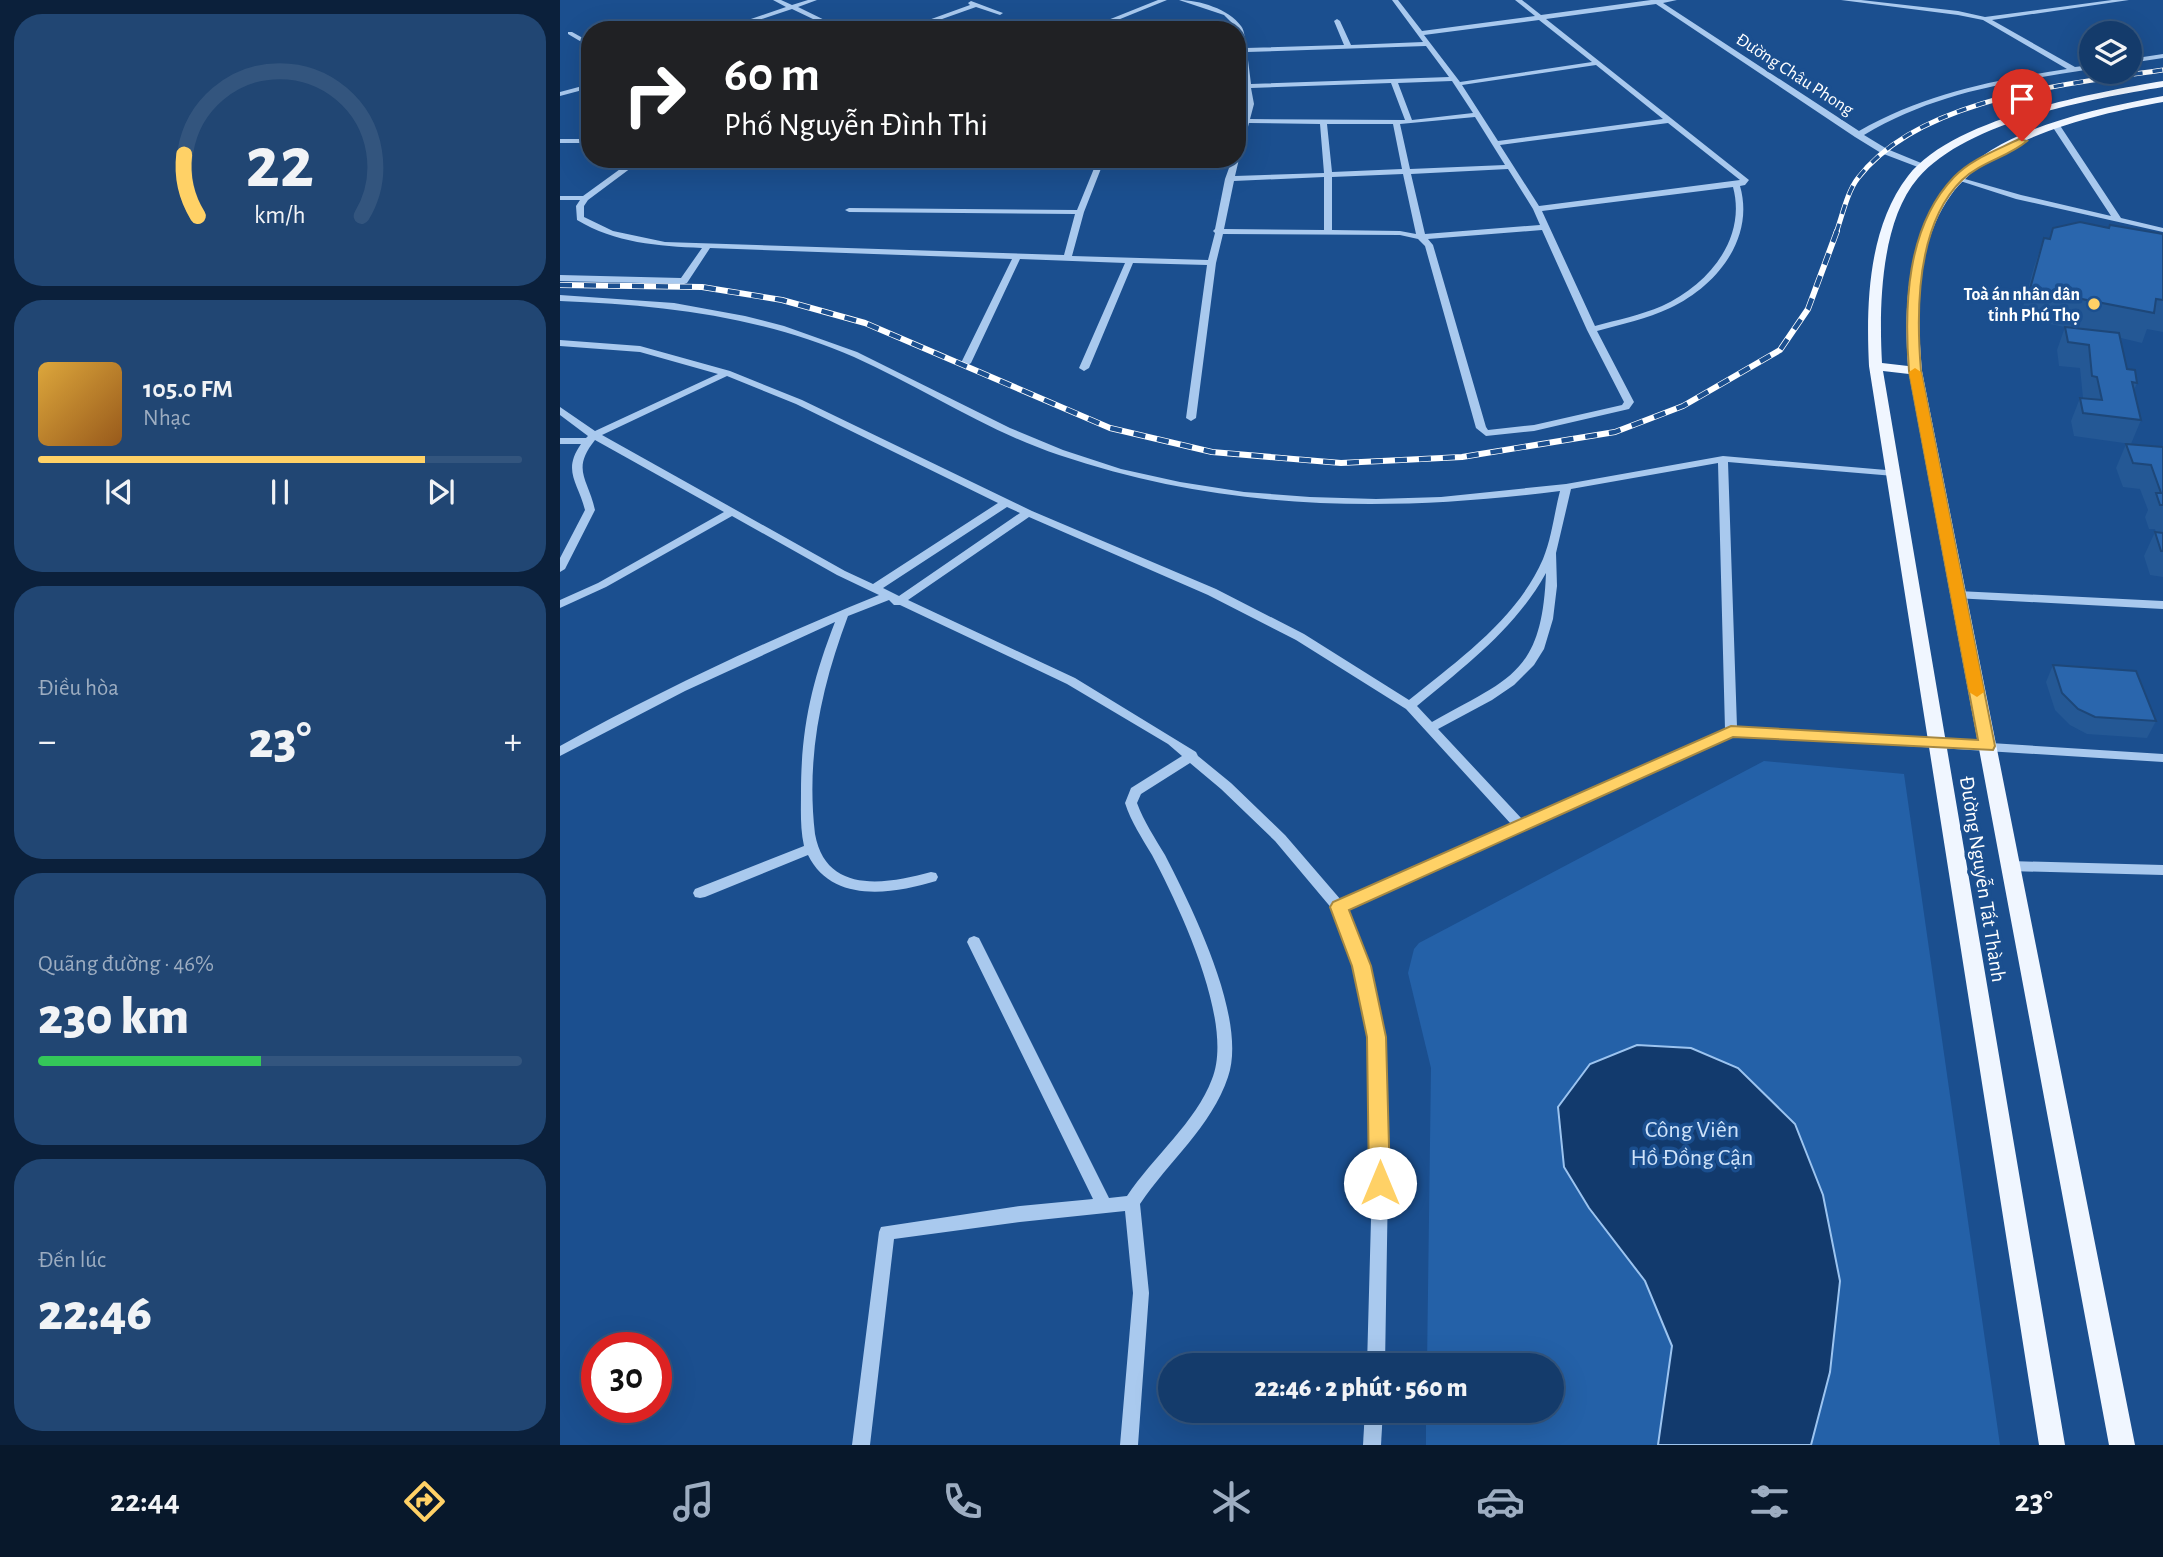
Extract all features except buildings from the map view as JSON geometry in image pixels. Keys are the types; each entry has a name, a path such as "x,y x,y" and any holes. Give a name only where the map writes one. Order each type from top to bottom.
{"main road":[{"name":"Đường Nguyễn Tất Thành","path":"2052,1445 1876,366 1873,309 1884,247 1902,197 1923,167 1954,146 2030,114 2075,100 2163,84"},
{"name":"Đường Nguyễn Tất Thành","path":"2122,1445 1915,371 1911,314 1921,254 1938,206 1958,179 1987,157 2056,126 2097,113 2163,99"},
{"path":"1876,366 1915,371"}],"street":[{"path":"776,0 822,21"},
{"path":"749,21 814,0"},
{"path":"964,0 1000,13"},
{"path":"1109,21 1164,0"},
{"path":"1182,0 1232,17 1234,21"},
{"path":"1395,0 1456,81 1537,209 1592,330 1629,402 1626,407 1534,428 1486,433 1481,428 1429,245 1421,237 1409,172 1395,122"},
{"path":"1518,0 1745,180 1736,184 1537,209"},
{"path":"1422,33 1674,0"},
{"path":"1843,0 1958,13 1985,19 2074,70"},
{"path":"1985,19 2126,0"},
{"name":"Đường Châu Phong","path":"1656,1 1884,152 1923,167"},
{"path":"930,21 976,5"},
{"path":"1337,21 1348,46"},
{"path":"570,33 581,40"},
{"path":"1246,50 1429,44"},
{"path":"2142,59 2163,56"},
{"path":"1248,83 1456,81 1599,63"},
{"path":"1246,66 1246,124"},
{"path":"1858,135 1900,110 1942,94 2079,69"},
{"path":"1394,81 1409,122"},
{"path":"560,94 581,88"},
{"path":"1247,121 1409,122 1478,115"},
{"path":"1497,143 1671,120"},
{"path":"1323,121 1328,176 1328,232"},
{"path":"2056,126 2119,221"},
{"path":"560,141 581,141"},
{"path":"1229,179 1510,167"},
{"path":"627,168 585,198 580,206 580,218 592,226 641,240 707,246 1212,263"},
{"path":"1067,259 1080,212 1098,168"},
{"path":"1191,418 1217,231 1232,168"},
{"path":"1958,179 2005,194 2163,230"},
{"path":"1592,330 1671,304 1705,281 1732,243 1738,228 1743,204 1736,184"},
{"path":"560,198 585,198"},
{"path":"849,210 1080,212"},
{"path":"1217,231 1400,233 1421,237 1545,227"},
{"path":"560,278 684,281 707,246"},
{"path":"966,363 1017,257"},
{"path":"1084,368 1130,261"},
{"path":"560,298 692,306 782,328 856,355 985,420 1060,453 1162,480 1268,496 1401,503 1484,499 1723,459 1894,473"},
{"path":"560,343 609,344 647,350 727,373 799,402 1005,503 1212,592 1300,637 1410,706 1520,826"},
{"path":"560,441 591,438 727,373"},
{"path":"560,410 591,438 730,513 893,599 1081,686 1192,755 1280,838 1339,907 1362,966 1377,1037 1380,1183 1376,1353"},
{"path":"560,569 590,510 573,476 573,464 591,438"},
{"path":"1723,459 1731,731"},
{"path":"1410,706 1500,630 1526,596 1545,566 1552,548 1566,487"},
{"path":"874,588 1005,503"},
{"path":"560,604 602,585 730,513"},
{"path":"560,752 701,676 844,613 893,599 1028,513"},
{"path":"1430,728 1522,672 1536,651 1547,618 1552,589 1552,548"},
{"path":"1958,595 2163,605"},
{"path":"844,613 824,666 807,733 805,757 811,849 823,868 860,888 885,888 931,877"},
{"path":"1339,907 1731,731 2163,758"},
{"path":"1129,1445 1141,1293 1132,1203 1145,1180 1179,1144 1205,1109 1222,1075 1226,1051 1225,1027 1201,952 1131,803 1136,790 1192,755"},
{"path":"701,893 811,849"},
{"path":"2010,866 2163,870"},
{"path":"974,942 1104,1205"},
{"path":"861,1445 887,1232 1132,1203"},
{"path":"1372,1445 1373,1423"}],"green space":[{"name":"Công Viên Hồ Đồng Cận","path":"1764,761 1904,774 2000,1445 1426,1445 1426,1423 1564,1423 1564,1353 1427,1353 1431,1068 1408,973 1414,949 1419,943"}],"shaded area":[{"path":"1637,1045 1691,1048 1738,1068 1795,1124 1823,1195 1840,1281 1830,1372 1811,1445 1658,1445 1672,1346 1645,1281 1589,1208 1564,1167 1558,1107 1590,1064"}],"railway":[{"path":"1836,233 1848,197 1858,178 1885,151 1919,129 1957,112 1998,99 2084,81 2163,70"},
{"path":"560,285 702,287 782,300 865,323 1110,428 1212,452 1341,463 1462,457 1615,432 1683,406 1780,350 1808,309 1837,231"}],"slow traffic":[{"path":"1915,372 1977,692"}],"place":[{"name":"Toà án nhân dân tỉnh Phú Thọ","path":"2094,304"}],"route":[{"path":"1380,1183 1377,1037 1362,966 1339,907 1731,731 1987,746 1915,371 1911,314 1921,254 1930,222 1948,190 1976,164 2022,141"}]}
